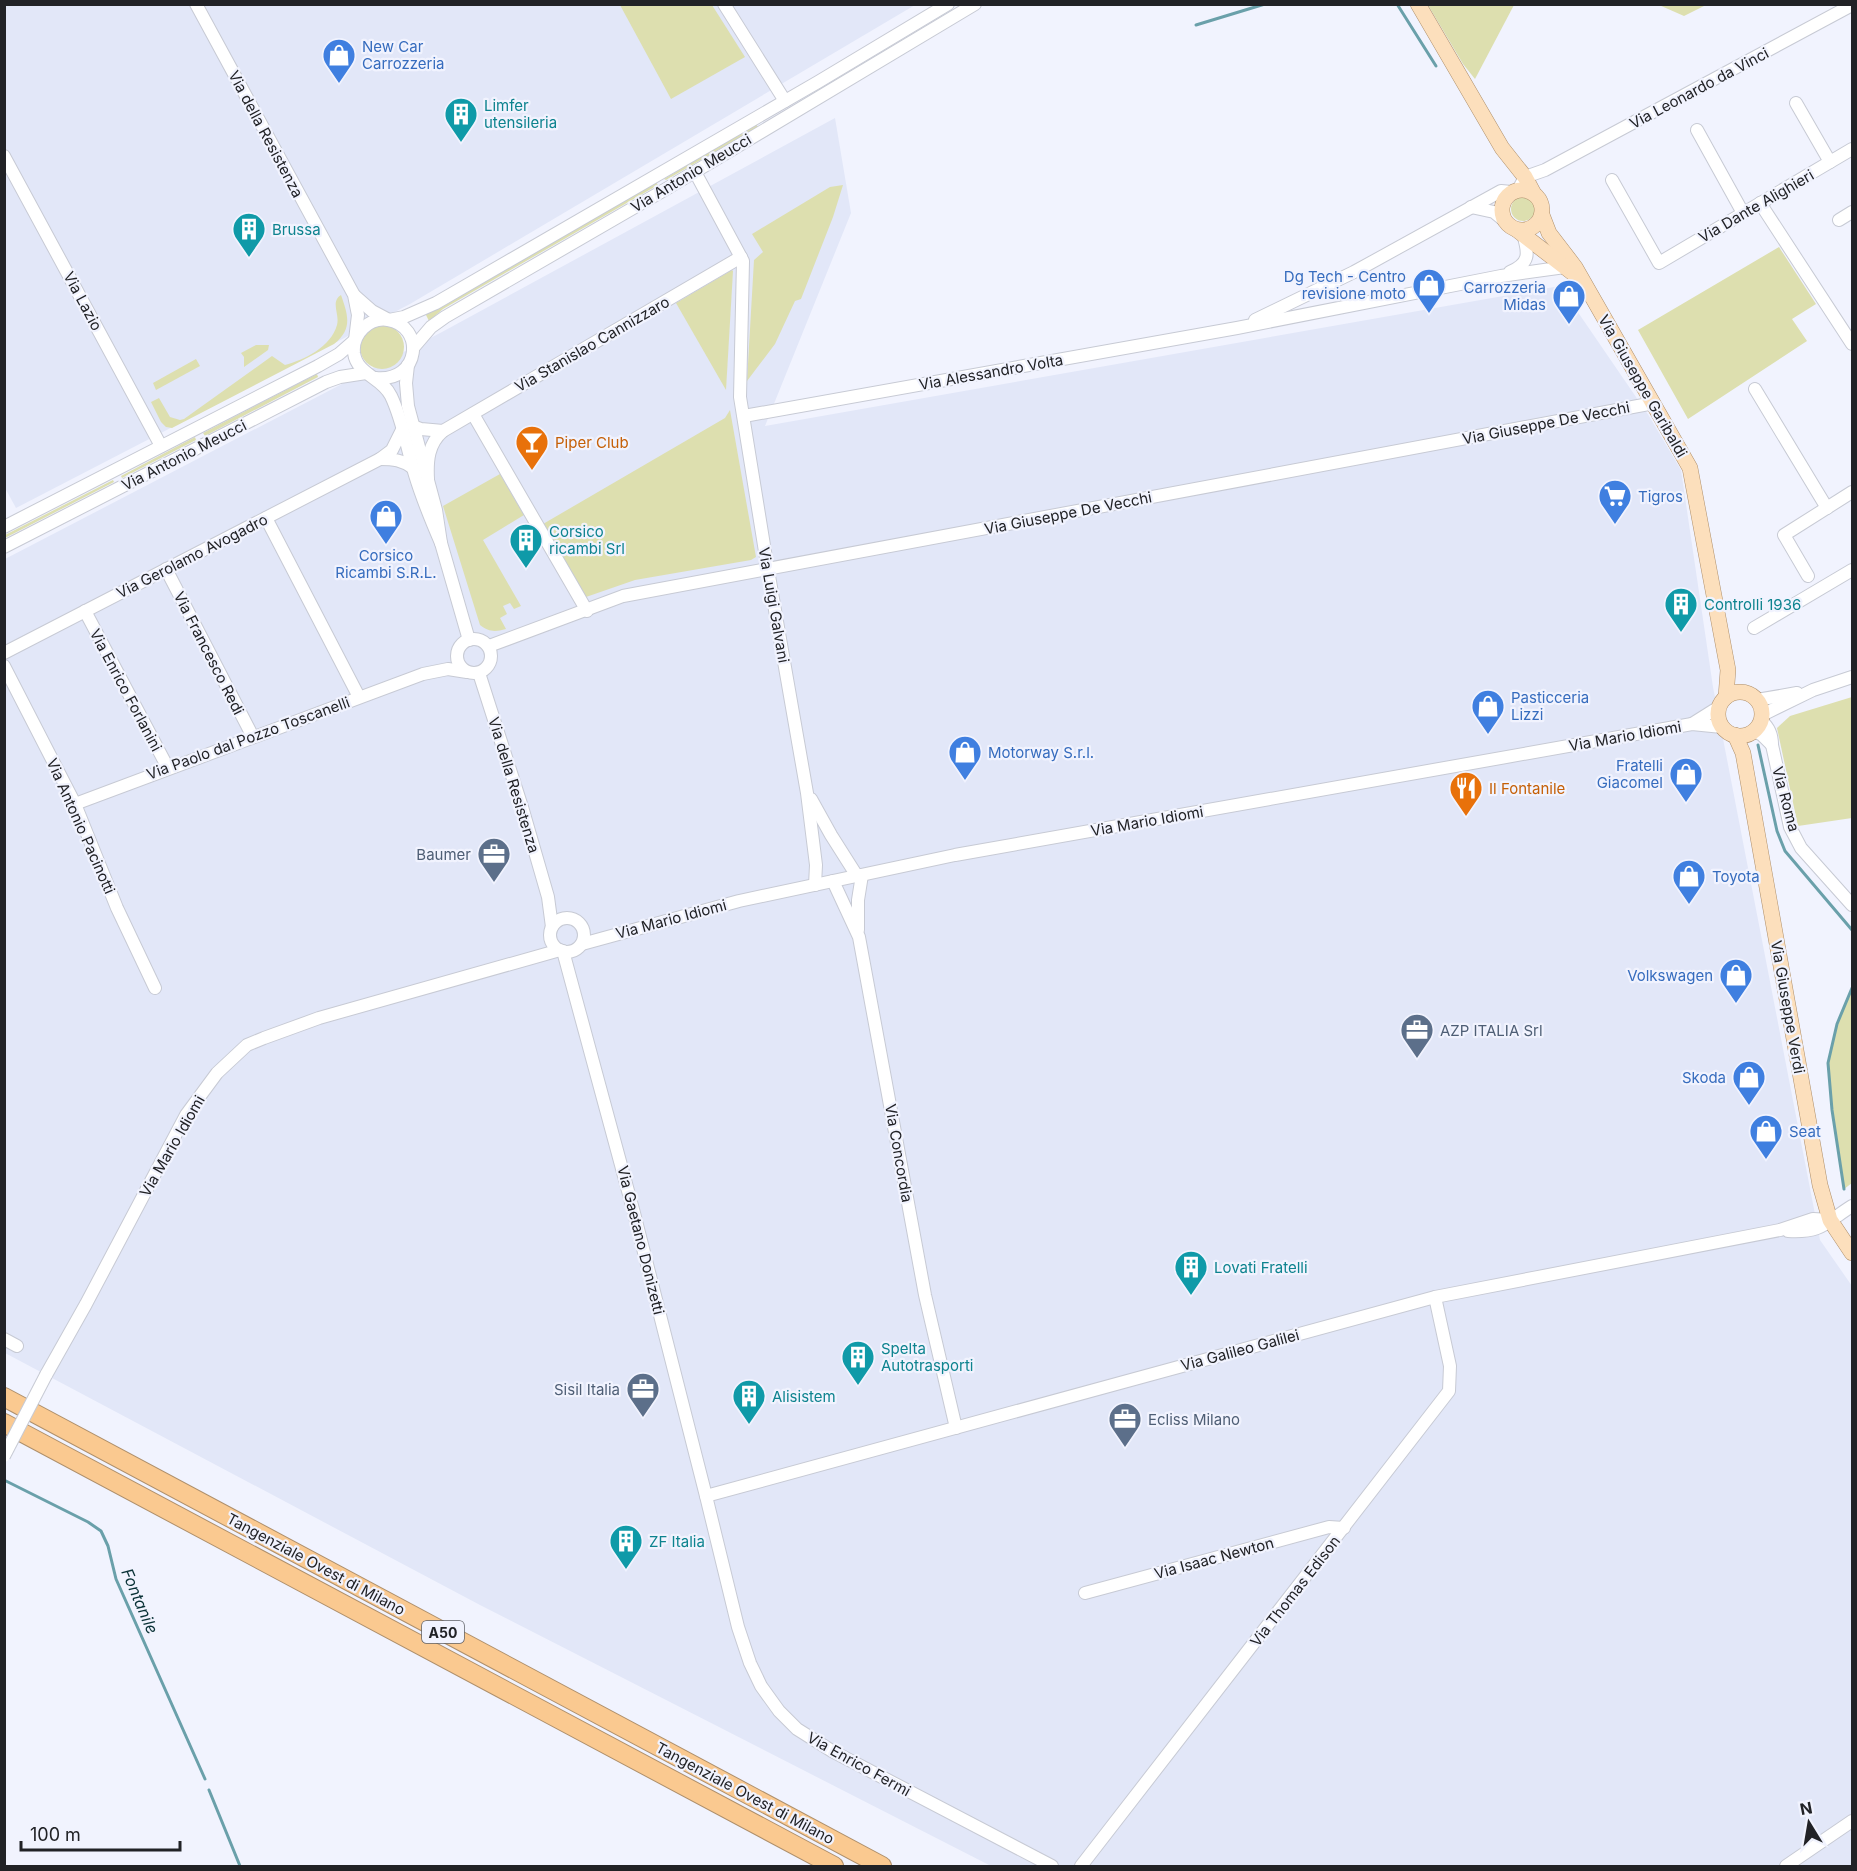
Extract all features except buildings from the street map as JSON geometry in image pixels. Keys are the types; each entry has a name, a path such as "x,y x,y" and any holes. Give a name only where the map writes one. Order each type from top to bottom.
{"highway":[{"name":"Tangenziale Ovest di Milano","path":"4,1397 882,1866"},
{"name":"Tangenziale Ovest di Milano","path":"4,1423 834,1866"}],"main road":[{"path":"1418,4 1503,148 1522,189 1539,198 1543,206 1542,215 1535,226 1524,230 1515,228 1502,215 1506,196 1522,189"},
{"name":"Via Giuseppe Garibaldi","path":"1542,215 1549,233 1575,267 1685,457 1693,478 1728,670 1728,699 1718,719 1748,723"},
{"name":"Via Giuseppe Garibaldi","path":"1515,228 1582,282"},
{"path":"1728,699 1749,694 1748,723"},
{"name":"Via Giuseppe Verdi","path":"1748,723 1743,753 1820,1185 1830,1220 1852,1253"}],"street":[{"name":"Via della Resistenza","path":"196,4 354,296 358,315 355,340"},
{"path":"724,4 785,101"},
{"name":"Via Antonio Meucci","path":"389,320 404,317 436,303 948,4"},
{"name":"Via Antonio Meucci","path":"413,348 431,327 445,317 695,172 975,4"},
{"name":"Via Leonardo da Vinci","path":"1522,189 1545,170 1852,5"},
{"path":"1796,103 1830,162"},
{"path":"1697,130 1743,213"},
{"name":"Via Dante Alighieri","path":"1612,180 1659,263 1852,149"},
{"name":"Via Lazio","path":"4,156 161,446"},
{"path":"1522,189 1536,182 1545,170"},
{"path":"695,172 741,257"},
{"name":"Via Alessandro Volta","path":"1238,328 1354,272 1501,191 1522,189"},
{"path":"1760,203 1852,345"},
{"path":"1470,207 1494,212 1515,228"},
{"path":"1839,220 1852,212"},
{"name":"Via Alessandro Volta","path":"1501,276 1520,268 1526,261 1527,246 1515,228"},
{"name":"Via Stanislao Cannizzaro","path":"443,431 741,257"},
{"name":"Via Luigi Galvani","path":"741,257 743,261 740,397 807,793 816,865 815,885"},
{"name":"Via Alessandro Volta","path":"744,416 1238,328 1501,276 1564,267"},
{"name":"Via della Resistenza","path":"354,296 372,312 389,320"},
{"path":"441,543 426,510 413,468 408,428 406,389 408,365 413,348 408,333 398,323 379,320 361,330 355,340 354,354 356,361 391,395 408,428 428,479 441,543 469,640"},
{"name":"Via Antonio Meucci","path":"4,527 318,366 339,354 355,340"},
{"path":"371,375 386,378 396,376 408,365"},
{"name":"Via Antonio Meucci","path":"4,547 326,382 340,377 371,375"},
{"path":"1755,389 1827,508"},
{"name":"Via Giuseppe De Vecchi","path":"489,646 623,596 1654,403"},
{"path":"473,414 587,611"},
{"path":"408,428 443,431"},
{"name":"Via Gerolamo Avogadro","path":"4,653 380,459 392,450 408,428"},
{"path":"428,479 427,463 430,449 443,431"},
{"path":"380,459 395,459 413,468"},
{"path":"1809,576 1784,535 1852,492"},
{"path":"266,518 359,697"},
{"name":"Via Francesco Redi","path":"166,569 253,737"},
{"path":"1754,628 1852,570"},
{"name":"Via Enrico Forlanini","path":"85,611 168,768"},
{"path":"476,639 489,646 492,658 489,665 473,672 460,666 459,649 469,640 476,639"},
{"name":"Via Paolo dal Pozzo Toscanelli","path":"423,674 451,658 459,649"},
{"name":"Via Antonio Pacinotti","path":"4,666 75,804 117,908 155,988"},
{"name":"Via Paolo dal Pozzo Toscanelli","path":"75,804 423,674 448,669 473,672"},
{"name":"Via della Resistenza","path":"473,672 522,807 548,897 551,932"},
{"name":"Via Mario Idiomi","path":"580,946 605,937 739,901 955,855 1692,724 1748,723 1813,690 1852,677"},
{"name":"Via Mario Idiomi","path":"1692,724 1728,699"},
{"name":"Via Roma","path":"1748,723 1772,745 1790,827 1801,848 1852,905"},
{"name":"Via Luigi Galvani","path":"807,793 831,835 860,875"},
{"path":"858,937 860,875"},
{"name":"Via Concordia","path":"833,881 858,937 925,1295 956,1428"},
{"name":"Via della Resistenza","path":"548,897 569,918"},
{"path":"532,957 559,920 569,918 578,921 584,929 584,939 580,946 571,951 561,951 553,944 551,932"},
{"name":"Via Mario Idiomi","path":"584,929 605,937"},
{"name":"Via Gaetano Donizetti","path":"573,985 580,946"},
{"name":"Via Mario Idiomi","path":"4,1456 186,1115 217,1073 247,1045 319,1018 532,957 561,951"},
{"name":"Via Gaetano Donizetti","path":"561,951 573,985 634,1213 706,1496"},
{"name":"Via Galileo Galilei","path":"706,1496 1435,1297 1780,1230 1813,1231 1823,1227 1852,1206"},
{"name":"Via Thomas Edison","path":"1081,1866 1449,1391 1450,1366 1435,1297"},
{"path":"4,1339 17,1346"},
{"name":"Via Enrico Fermi","path":"706,1496 738,1627 750,1664 761,1686 779,1710 797,1729 832,1751 1052,1866"},
{"name":"Via Isaac Newton","path":"1085,1593 1329,1527 1344,1528"},
{"path":"1786,1866 1852,1821"}],"shaded area":[{"path":"4,5 915,5 410,304 16,508 4,486"},
{"path":"835,118 851,213 765,426 1560,286 1649,416 1681,470 1713,687 1820,1240 1852,1286 1852,1866 991,1866 480,1605 5,1353 5,559 442,332"}],"green space":[{"path":"620,5 712,5 745,57 671,99"},
{"path":"1428,5 1514,5 1475,79 1463,64"},
{"path":"1659,5 1706,5 1684,16"},
{"path":"756,124 758,127 666,180 664,179"},
{"path":"656,182 658,185 443,309 429,321 425,313 442,307"},
{"path":"843,185 801,299 795,301 775,344 747,381 754,260 763,252 752,234 830,187"},
{"path":"1523,197 1532,200 1535,209 1532,218 1523,221 1514,218 1511,209 1514,200"},
{"path":"1779,247 1816,304 1792,319 1807,341 1688,419 1638,330"},
{"path":"733,271 726,390 676,303"},
{"path":"341,295 347,321 344,333 334,344 172,428 166,427 161,422 151,402 159,398 170,417 184,419 272,356 285,365 316,351 334,333 338,321 336,301"},
{"path":"382,325 398,331 404,347 398,363 382,369 366,363 360,347 366,331"},
{"path":"256,345 269,345 268,350 244,367 244,357 241,353"},
{"path":"196,359 200,366 156,390 153,383"},
{"path":"317,374 318,377 205,436 203,433"},
{"path":"730,410 756,557 751,560 635,580 586,597 543,524 725,418"},
{"path":"195,437 196,440 122,478 121,476"},
{"path":"500,474 524,515 483,540 521,606 514,609 510,603 503,606 507,614 500,618 506,629 495,631 480,625 443,506"},
{"path":"113,480 114,482 5,538 5,535"},
{"path":"1852,697 1852,818 1798,826 1777,728 1790,716"},
{"path":"1852,988 1852,1183 1844,1189 1832,1110 1828,1063 1837,1024"}],"waterway":[{"path":"1196,25 1265,4"},
{"path":"1397,4 1436,66"},
{"path":"1758,745 1777,831 1785,851 1852,930"},
{"path":"1844,1189 1832,1110 1828,1063 1837,1024 1852,988"},
{"name":"Fontanile","path":"4,1480 88,1522 101,1531 108,1546 116,1579 205,1779"},
{"path":"209,1790 240,1866"}],"place":[{"name":"New Car Carrozzeria","path":"339,84"},
{"name":"Limfer utensileria","path":"461,143"},
{"name":"Brussa","path":"249,258"},
{"name":"Dg Tech - Centro revisione moto","path":"1429,314"},
{"name":"Carrozzeria Midas","path":"1569,325"},
{"name":"Piper Club","path":"532,471"},
{"name":"Tigros","path":"1615,525"},
{"name":"Corsico Ricambi S.R.L.","path":"386,545"},
{"name":"Corsico ricambi Srl","path":"526,569"},
{"name":"Controlli 1936","path":"1681,633"},
{"name":"Pasticceria Lizzi","path":"1488,735"},
{"name":"Motorway S.r.l.","path":"965,781"},
{"name":"Fratelli Giacomel","path":"1686,803"},
{"name":"Il Fontanile","path":"1466,817"},
{"name":"Baumer","path":"494,883"},
{"name":"Toyota","path":"1689,905"},
{"name":"Volkswagen","path":"1736,1004"},
{"name":"AZP ITALIA Srl","path":"1417,1059"},
{"name":"Skoda","path":"1749,1106"},
{"name":"Seat","path":"1766,1160"},
{"name":"Lovati Fratelli","path":"1191,1296"},
{"name":"Spelta Autotrasporti","path":"858,1386"},
{"name":"Sisil Italia","path":"643,1418"},
{"name":"Alisistem","path":"749,1425"},
{"name":"Ecliss Milano","path":"1125,1448"},
{"name":"ZF Italia","path":"626,1570"}]}
